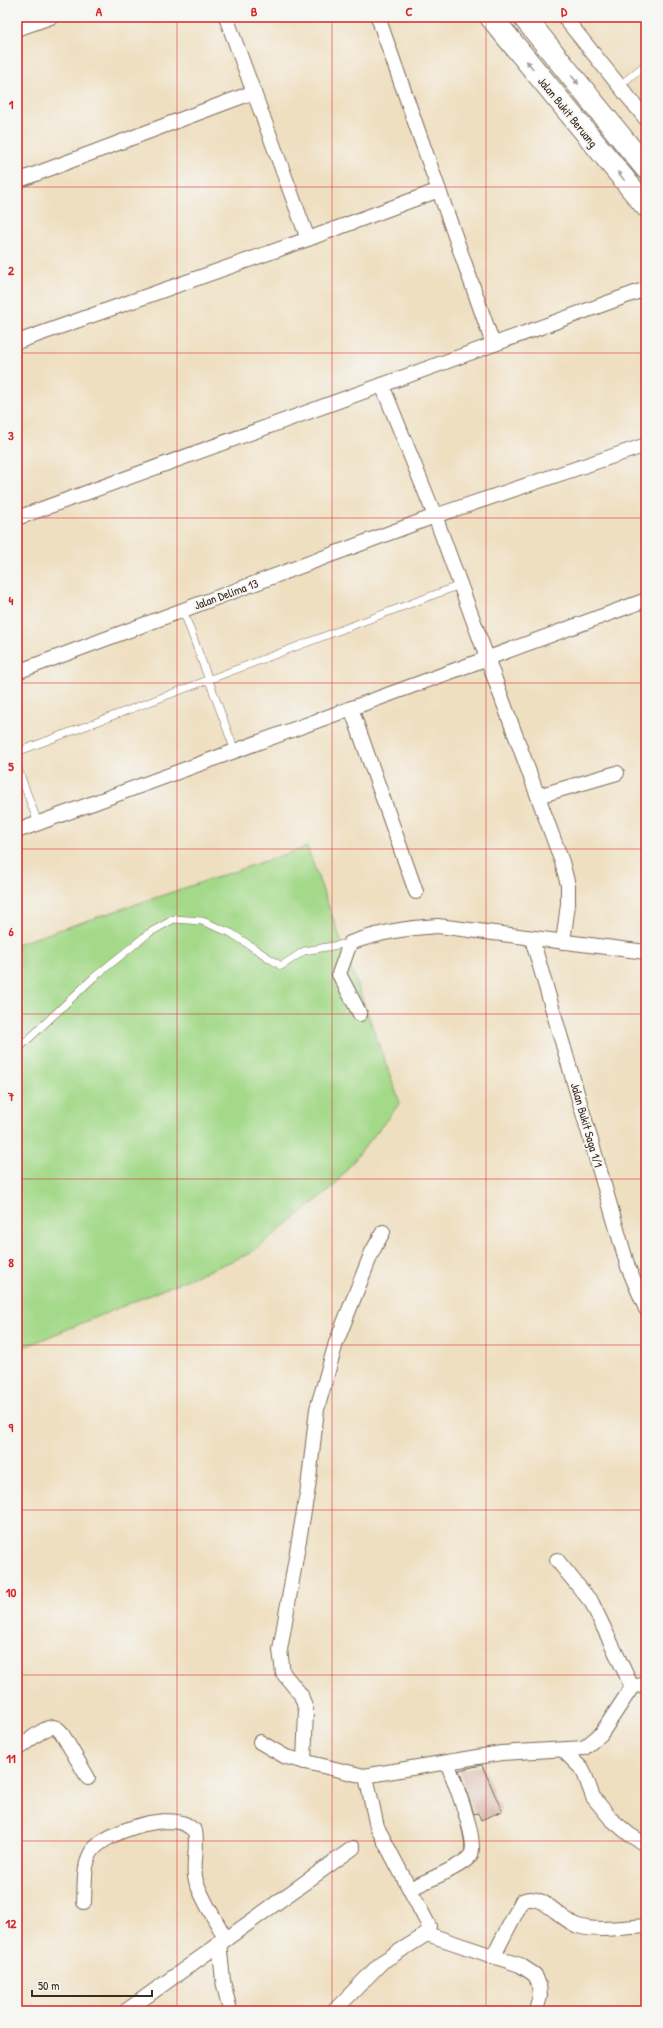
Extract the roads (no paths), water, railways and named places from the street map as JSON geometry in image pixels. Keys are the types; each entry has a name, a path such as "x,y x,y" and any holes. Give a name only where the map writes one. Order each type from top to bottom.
{"main road":[{"name":"Jalan Bukit Beruang","path":"491,17 646,206"},
{"path":"524,17 646,168"}],"street":[{"path":"17,29 51,17"},
{"path":"226,17 308,239"},
{"path":"378,17 493,344"},
{"path":"564,17 646,119"},
{"path":"17,181 254,92"},
{"path":"17,342 308,239 439,190"},
{"path":"17,518 640,291"},
{"path":"382,385 435,516 562,862 568,885 568,904 563,942"},
{"name":"Jalan Delima 13","path":"17,672 435,516 646,445"},
{"path":"17,831 646,600"},
{"path":"352,708 416,892"},
{"path":"538,796 617,773"},
{"path":"360,1014 339,974 350,942 376,934 406,928 438,926 532,939 646,952"},
{"name":"Jalan Bukit Saga 1/1","path":"532,939 628,1267 646,1309"},
{"path":"304,1762 306,1710 301,1695 283,1674 280,1650 308,1488 318,1409 336,1343 372,1252 383,1232"},
{"path":"557,1560 592,1603 632,1687"},
{"path":"260,1742 286,1757 364,1776 501,1753 584,1748 601,1734 632,1687 646,1684"},
{"path":"17,1749 45,1730 52,1727 57,1728 61,1732 88,1778"},
{"path":"564,1750 583,1770 594,1797 611,1819 630,1835 646,1845"},
{"path":"410,1889 459,1864 470,1856 473,1849 470,1825 448,1762"},
{"path":"334,2011 382,1962 427,1934 430,1926 377,1827 367,1781 364,1776"},
{"path":"84,1902 87,1865 92,1851 107,1838 148,1823 172,1822 185,1824 196,1831 197,1843 195,1877 222,1940 222,1981 230,2011"},
{"path":"126,2011 222,1940 352,1848"},
{"path":"493,1957 522,1901 529,1897 538,1899 578,1926 594,1928 646,1926"},
{"path":"427,1934 520,1965 535,1975 539,1985 540,1996 536,2011"}],"lane":[{"path":"619,86 646,64"},
{"path":"17,752 460,585"},
{"path":"183,610 235,751"},
{"path":"17,766 38,823"},
{"path":"17,1050 93,978 148,933 174,918 202,921 231,933 281,966 304,951 350,942"}]}
